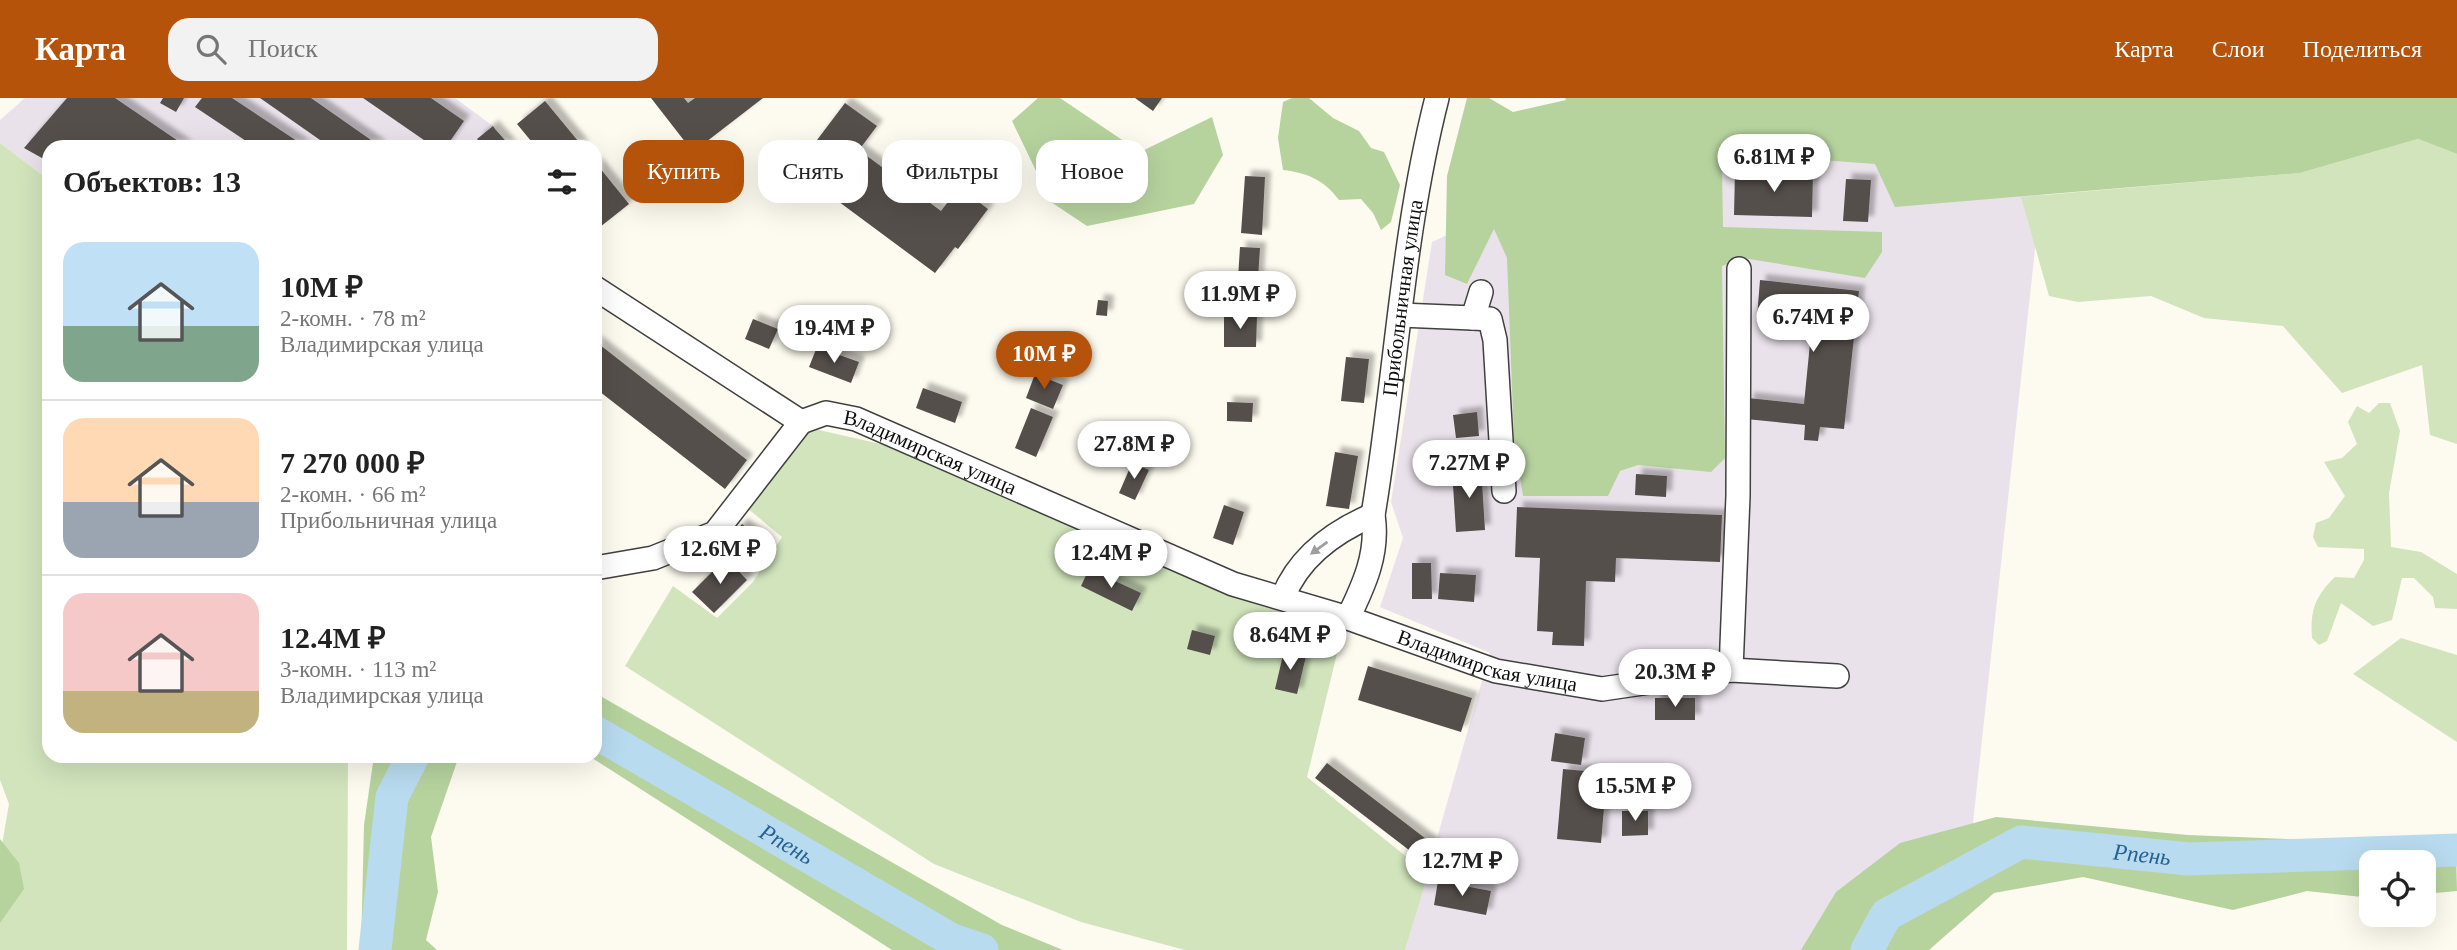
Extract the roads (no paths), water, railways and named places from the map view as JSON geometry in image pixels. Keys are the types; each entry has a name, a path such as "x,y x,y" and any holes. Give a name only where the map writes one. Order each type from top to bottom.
{"street":[{"name":"Прибольничная улица","path":"1348,618 1372,561 1375,530 1373,516 1389,419 1416,190 1437,98"},
{"path":"1731,670 1738,496 1739,269"},
{"path":"1473,318 1482,292"},
{"path":"602,293 801,422 716,533 653,558 602,567"},
{"path":"1401,315 1490,319 1495,340 1504,491"},
{"name":"Владимирская улица","path":"801,422 826,413 856,419 1233,584 1348,618 1496,671 1602,689 1731,670 1837,676"},
{"path":"1283,597 1297,567 1308,556 1373,516"}],"waterway":[{"name":"Рпень","path":"602,736 952,940 982,950"},
{"name":"Рпень","path":"375,950 392,797 409,763"},
{"name":"Рпень","path":"1867,950 1886,915 2021,842 2189,859 2457,850"}]}
